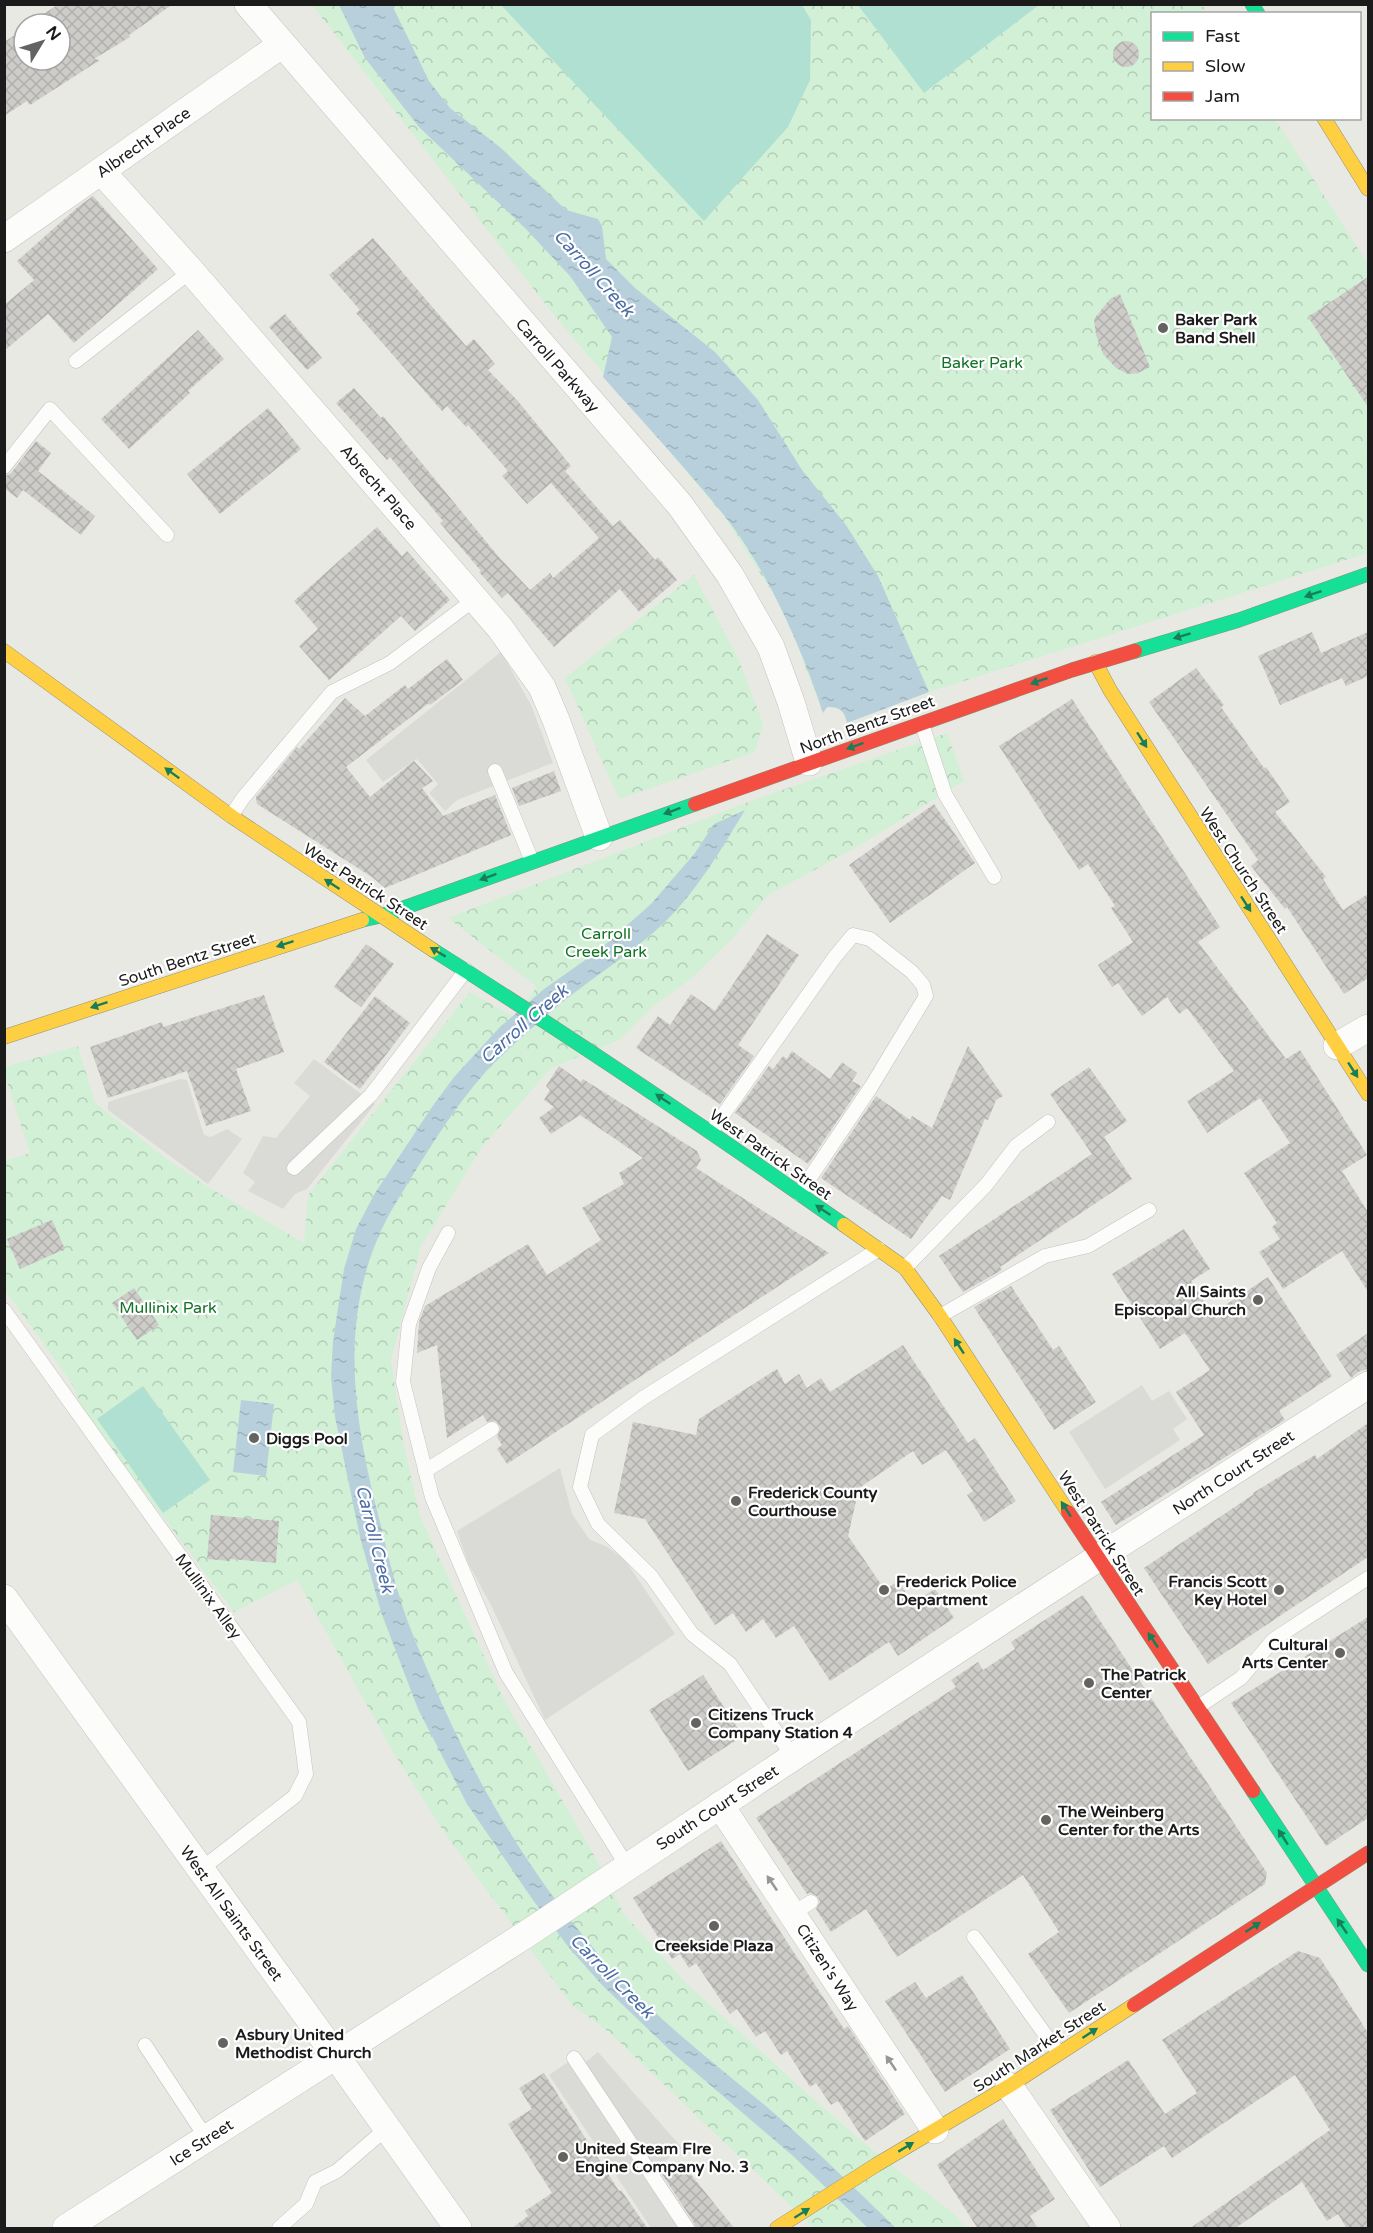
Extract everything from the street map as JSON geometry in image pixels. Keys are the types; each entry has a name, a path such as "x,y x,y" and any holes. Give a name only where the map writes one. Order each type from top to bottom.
{"main road":[{"path":"1325,120 1368,189"},
{"name":"North Bentz Street","path":"381,916 921,722 1095,662 1239,620 1368,574"},
{"name":"West Patrick Street","path":"4,651 231,816 381,916 506,994 711,1132 905,1269 940,1316 1368,1965"},
{"name":"West Church Street","path":"1095,662 1110,690 1368,1095"},
{"name":"South Bentz Street","path":"4,1037 349,923 381,916"},
{"name":"South Market Street","path":"777,2229 856,2178 1009,2086 1368,1853"}],"street":[{"name":"Carroll Parkway","path":"248,4 680,506 730,575 771,646 794,710 808,762"},
{"name":"Albrecht Place","path":"4,238 102,172 281,45"},
{"name":"Abrecht Place","path":"102,172 191,271 500,628 542,687 599,837"},
{"path":"1337,1046 1368,1028"},
{"name":"North Court Street","path":"1098,1558 1368,1386"},
{"name":"South Court Street","path":"336,2056 590,1893 627,1866 1098,1558"},
{"name":"West All Saints Street","path":"4,1598 336,2056 458,2229"},
{"name":"Citizen's Way","path":"720,1805 802,1908 935,2130"},
{"name":"Ice Street","path":"66,2229 336,2056"},
{"path":"1009,2086 1107,2229"}],"lane":[{"path":"76,361 191,271"},
{"path":"4,467 50,409 167,535"},
{"path":"231,816 243,798 333,692 390,663 475,598"},
{"path":"921,722 945,794 994,877"},
{"path":"495,771 532,861"},
{"path":"711,1132 846,942 853,935 870,939 912,972 923,985 926,996 871,1087 799,1194"},
{"path":"294,1168 371,1095 466,969"},
{"path":"905,1269 986,1185 1016,1146 1048,1122"},
{"path":"940,1316 1045,1256 1088,1246 1149,1210"},
{"path":"448,1233 429,1268 409,1324 403,1382 432,1497 506,1672 627,1866"},
{"path":"793,1757 730,1664 692,1634 651,1576 598,1524 580,1486 592,1435 643,1398 879,1249"},
{"name":"Mullinix Alley","path":"4,1310 299,1722 306,1774 295,1796 200,1870"},
{"path":"425,1471 492,1429"},
{"path":"1198,1707 1241,1678 1273,1640 1368,1578"},
{"path":"974,1937 1010,1982 1033,2019 1059,2054"},
{"path":"145,2045 207,2139"},
{"path":"574,2058 687,2229"},
{"path":"279,2229 306,2204 315,2182 337,2170 387,2128"}],"green space":[{"name":"Baker Park","path":"312,5 1202,5 1207,12 1151,12 1151,120 1276,120 1368,264 1368,553 929,692 847,723 845,715 838,708 827,707 823,713 779,603 724,516 554,315"},
{"path":"501,5 802,5 811,20 810,80 788,127 704,221"},
{"path":"858,5 1039,5 924,93"},
{"path":"694,575 739,660 763,724 755,752 619,799 565,678"},
{"name":"Carroll Creek Park","path":"947,733 964,781 855,848 768,895 733,938 690,980 653,1006 619,1040 551,1068 482,1147 421,1246 391,1360 403,1441 420,1516 503,1698 594,1855 624,1914 686,1983 811,2097 876,2153 955,2215 966,2228 814,2228 609,2032 571,2004 444,1832 393,1752 297,1580 234,1612 84,1411 71,1382 5,1290 5,1161 30,1153 4,1067 78,1046 95,1103 164,1157 208,1187 304,1243 308,1195 470,992 514,1017 537,987 448,918 756,799"},
{"path":"143,1386 210,1480 163,1513 97,1419"}],"shaded area":[{"path":"501,652 531,705 553,763 457,800 445,811 429,793 438,784 417,759 383,782 366,760"},
{"path":"314,1059 375,1104 307,1189 295,1194 283,1209 248,1191 255,1182 243,1173 263,1136 276,1138 310,1096 294,1083"},
{"path":"180,1079 187,1080 204,1135 211,1137 227,1129 242,1139 208,1184 108,1110 108,1102"},
{"path":"1142,1385 1152,1401 1169,1391 1187,1419 1173,1429 1180,1440 1105,1489 1069,1432"},
{"path":"560,1468 572,1514 590,1540 606,1546 625,1560 675,1634 545,1720 492,1607 468,1563 457,1531"},
{"path":"598,2052 682,2148 665,2161 671,2168 658,2177 691,2228 651,2228 549,2075 580,2054 586,2062"}],"water":[{"name":"Carroll Creek","path":"339,5 392,5 429,81 450,108 501,148 566,210 598,219 602,226 606,259 635,288 715,352 758,400 802,470 846,525 878,576 929,692 847,723 845,715 838,708 827,707 823,713 804,661 781,609 739,536 694,479 603,377 612,337 570,276 525,228 419,127 365,58"},
{"name":"Carroll Creek","path":"745,810 708,870 663,924 565,1000 510,1048 479,1079 442,1130 397,1201 377,1240 364,1280 357,1320 354,1361 357,1402 362,1443 371,1485 393,1574 408,1621 430,1676 467,1756 510,1833 534,1870 587,1941 650,2008 796,2133 896,2228 868,2228 793,2156 674,2054 602,1985 570,1949 533,1900 467,1804 418,1709 381,1612 360,1537 335,1417 331,1377 333,1341 344,1269 356,1229 375,1193 432,1107 454,1077 499,1028 544,989 598,951 651,904 695,853 714,824"},
{"name":"Diggs Pool","path":"241,1400 274,1404 266,1476 233,1472"}],"building":[{"path":"59,4 173,4 129,35 130,37 94,59 100,60 30,105 27,101 4,116 4,42 12,37 12,72 72,72 72,12 47,12"},
{"path":"1126,41 1135,45 1139,54 1135,63 1126,67 1117,63 1113,54 1117,45"},
{"path":"93,196 158,269 74,343 48,314 4,351 4,305 34,280 17,261"},
{"path":"373,238 466,346 474,339 495,364 488,370 517,400 571,466 565,471 613,526 620,520 655,560 658,557 677,580 639,612 620,589 554,647 508,593 502,598 440,523 443,521 390,457 387,460 336,403 354,388 381,418 383,416 498,556 530,590 550,573 553,578 599,538 551,483 527,504 502,476 508,471 468,425 466,427 447,406 442,411 356,313 360,310 329,275"},
{"path":"1368,277 1368,407 1308,317"},
{"path":"1120,294 1150,367 1138,373 1128,374 1116,368 1103,354 1096,335 1094,319 1110,299"},
{"path":"285,314 322,358 307,370 269,327"},
{"path":"198,330 224,359 129,449 101,419"},
{"path":"268,408 301,449 220,514 187,474"},
{"path":"36,441 51,453 38,471 95,516 81,535 23,490 17,498 4,488 4,477 11,473"},
{"path":"377,527 402,556 407,551 450,600 415,631 401,616 329,680 299,646 318,629 294,601"},
{"path":"1312,632 1321,653 1368,632 1368,676 1346,686 1342,678 1280,705 1258,656"},
{"path":"447,659 463,680 430,705 429,703 346,767 370,797 414,761 433,781 422,788 443,816 495,795 511,835 385,888 372,877 257,804 256,797 297,747 299,749 345,698 365,716 405,685 408,689"},
{"path":"1196,668 1224,705 1221,707 1290,802 1275,812 1326,877 1323,879 1343,910 1368,894 1368,978 1344,994 1287,907 1285,909 1251,866 1258,860 1149,702"},
{"path":"1072,699 1220,927 1198,942 1286,1059 1300,1050 1367,1155 1342,1171 1368,1212 1368,1292 1342,1251 1283,1289 1259,1252 1280,1239 1272,1227 1277,1223 1244,1173 1290,1143 1260,1098 1207,1133 1187,1101 1234,1071 1187,1008 1179,1014 1167,997 1142,1016 1118,983 1112,987 1098,965 1133,942 1111,908 1115,906 1088,864 1079,870 999,746"},
{"path":"554,771 561,791 519,806 512,788"},
{"path":"934,804 975,863 890,923 849,865"},
{"path":"767,934 799,955 738,1045 754,1056 720,1104 636,1048 658,1016 670,1025 691,994 715,1011"},
{"path":"366,944 394,964 361,1007 334,987"},
{"path":"264,995 284,1052 236,1069 251,1111 206,1126 187,1071 108,1098 90,1047 162,1022 163,1027"},
{"path":"375,996 410,1023 360,1089 324,1062"},
{"path":"968,1046 1003,1096 996,1100 988,1120 985,1119 950,1200 942,1196 911,1239 821,1178 876,1096 910,1120 912,1116 932,1128"},
{"path":"792,1051 830,1079 842,1062 857,1073 852,1081 861,1086 808,1164 735,1113 769,1066 773,1069 783,1056 787,1059"},
{"path":"559,1066 581,1082 583,1079 697,1151 701,1160 696,1168 829,1253 507,1464 497,1449 502,1445 497,1437 501,1428 496,1421 487,1422 483,1415 447,1438 437,1345 417,1353 419,1322 425,1306 528,1244 547,1275 601,1240 582,1208 624,1184 619,1173 643,1158 580,1115 551,1134 539,1118 554,1107 544,1100 550,1090 546,1086"},
{"path":"1089,1067 1127,1121 1104,1137 1132,1179 1000,1267 1002,1270 963,1292 939,1256 1092,1154 1050,1094"},
{"path":"52,1220 65,1249 20,1269 7,1239"},
{"path":"1184,1229 1210,1269 1191,1281 1212,1314 1268,1277 1332,1376 1279,1411 1285,1420 1116,1525 1101,1502 1204,1435 1176,1392 1210,1370 1185,1333 1160,1349 1112,1274"},
{"path":"1011,1286 1053,1350 1059,1346 1096,1402 1054,1430 974,1307"},
{"path":"134,1288 159,1325 137,1340 112,1303"},
{"path":"1368,1333 1368,1369 1360,1371 1351,1378 1336,1355"},
{"name":"Frederick County Courthouse","path":"903,1345 968,1443 975,1438 1016,1501 984,1522 967,1495 973,1491 946,1450 922,1465 913,1451 859,1488 848,1536 885,1590 898,1581 913,1603 935,1589 954,1618 898,1656 889,1642 830,1681 794,1626 776,1638 763,1619 746,1632 733,1613 715,1625 645,1519 614,1513 633,1422 696,1435 699,1419 777,1369 785,1384 799,1374 807,1388 821,1378 830,1392"},
{"path":"1368,1423 1368,1557 1208,1664 1144,1568 1253,1493 1315,1455 1317,1459"},
{"path":"211,1515 279,1521 276,1563 207,1559"},
{"path":"1083,1595 1267,1873 1265,1884 1069,2013 1028,1954 1059,1932 1023,1875 897,1957 866,1909 831,1932 816,1909 820,1902 818,1897 811,1893 807,1894 756,1818 956,1687 951,1680 978,1662 983,1670 1015,1649 1011,1642"},
{"path":"1368,1617 1368,1818 1326,1846 1231,1703"},
{"name":"Citizens Truck Company Station 4","path":"703,1675 743,1736 688,1771 649,1710"},
{"name":"Creekside Plaza","path":"721,1841 844,2029 848,2026 905,2114 865,2141 838,2101 831,2105 816,2083 810,2087 787,2051 781,2055 765,2031 756,2037 737,2009 730,2014 696,1963 689,1968 680,1954 672,1959 633,1898"},
{"path":"1298,1951 1320,1958 1368,2033 1368,2229 1347,2229 1338,2214 1327,2221 1302,2182 1234,2229 1189,2229 1330,2130 1295,2075 1172,2158 1164,2146 1100,2187 1050,2110 1128,2060 1165,2114 1197,2093 1162,2040"},
{"path":"962,1975 1010,2049 945,2092 885,2001 915,1982 926,1998"},
{"name":"United Steam FIre Engine Company No. 3","path":"544,2073 619,2191 621,2190 648,2229 511,2229 528,2216 525,2211 552,2193 508,2124 532,2109 519,2088"},
{"path":"1003,2119 1055,2199 1030,2216 1038,2229 978,2229 937,2165"},
{"path":"680,2161 735,2229 696,2229 662,2174"}],"traffic: fast":[{"path":"1252,4 1257,12"},
{"path":"1135,651 1239,620 1368,574"},
{"path":"362,920 381,916 695,804"},
{"path":"433,950 640,1085 844,1225"},
{"path":"1253,1791 1368,1965"}],"traffic: slow":[{"path":"1325,120 1368,189"},
{"path":"4,651 231,816 433,950"},
{"path":"1095,662 1110,690 1368,1094"},
{"path":"4,1037 362,920"},
{"path":"844,1225 905,1268 940,1316 1068,1512"},
{"path":"777,2228 876,2165 1009,2086 1134,2005"}],"traffic: jam":[{"path":"695,804 1072,670 1135,651"},
{"path":"1068,1512 1253,1791"},
{"path":"1134,2005 1368,1853"}],"place":[{"name":"Baker Park Band Shell","path":"1163,328"},
{"name":"All Saints Episcopal Church","path":"1258,1300"},
{"name":"Diggs Pool","path":"254,1438"},
{"name":"Frederick County Courthouse","path":"736,1501"},
{"name":"Frederick Police Department","path":"884,1590"},
{"name":"Francis Scott Key Hotel","path":"1279,1590"},
{"name":"Cultural Arts Center","path":"1340,1653"},
{"name":"The Patrick Center","path":"1089,1683"},
{"name":"Citizens Truck Company Station 4","path":"696,1723"},
{"name":"The Weinberg Center for the Arts","path":"1046,1820"},
{"name":"Creekside Plaza","path":"714,1926"},
{"name":"Asbury United Methodist Church","path":"223,2043"},
{"name":"United Steam FIre Engine Company No. 3","path":"563,2157"}],"park label":[{"name":"Mullinix Park","path":"168,1307"}]}
